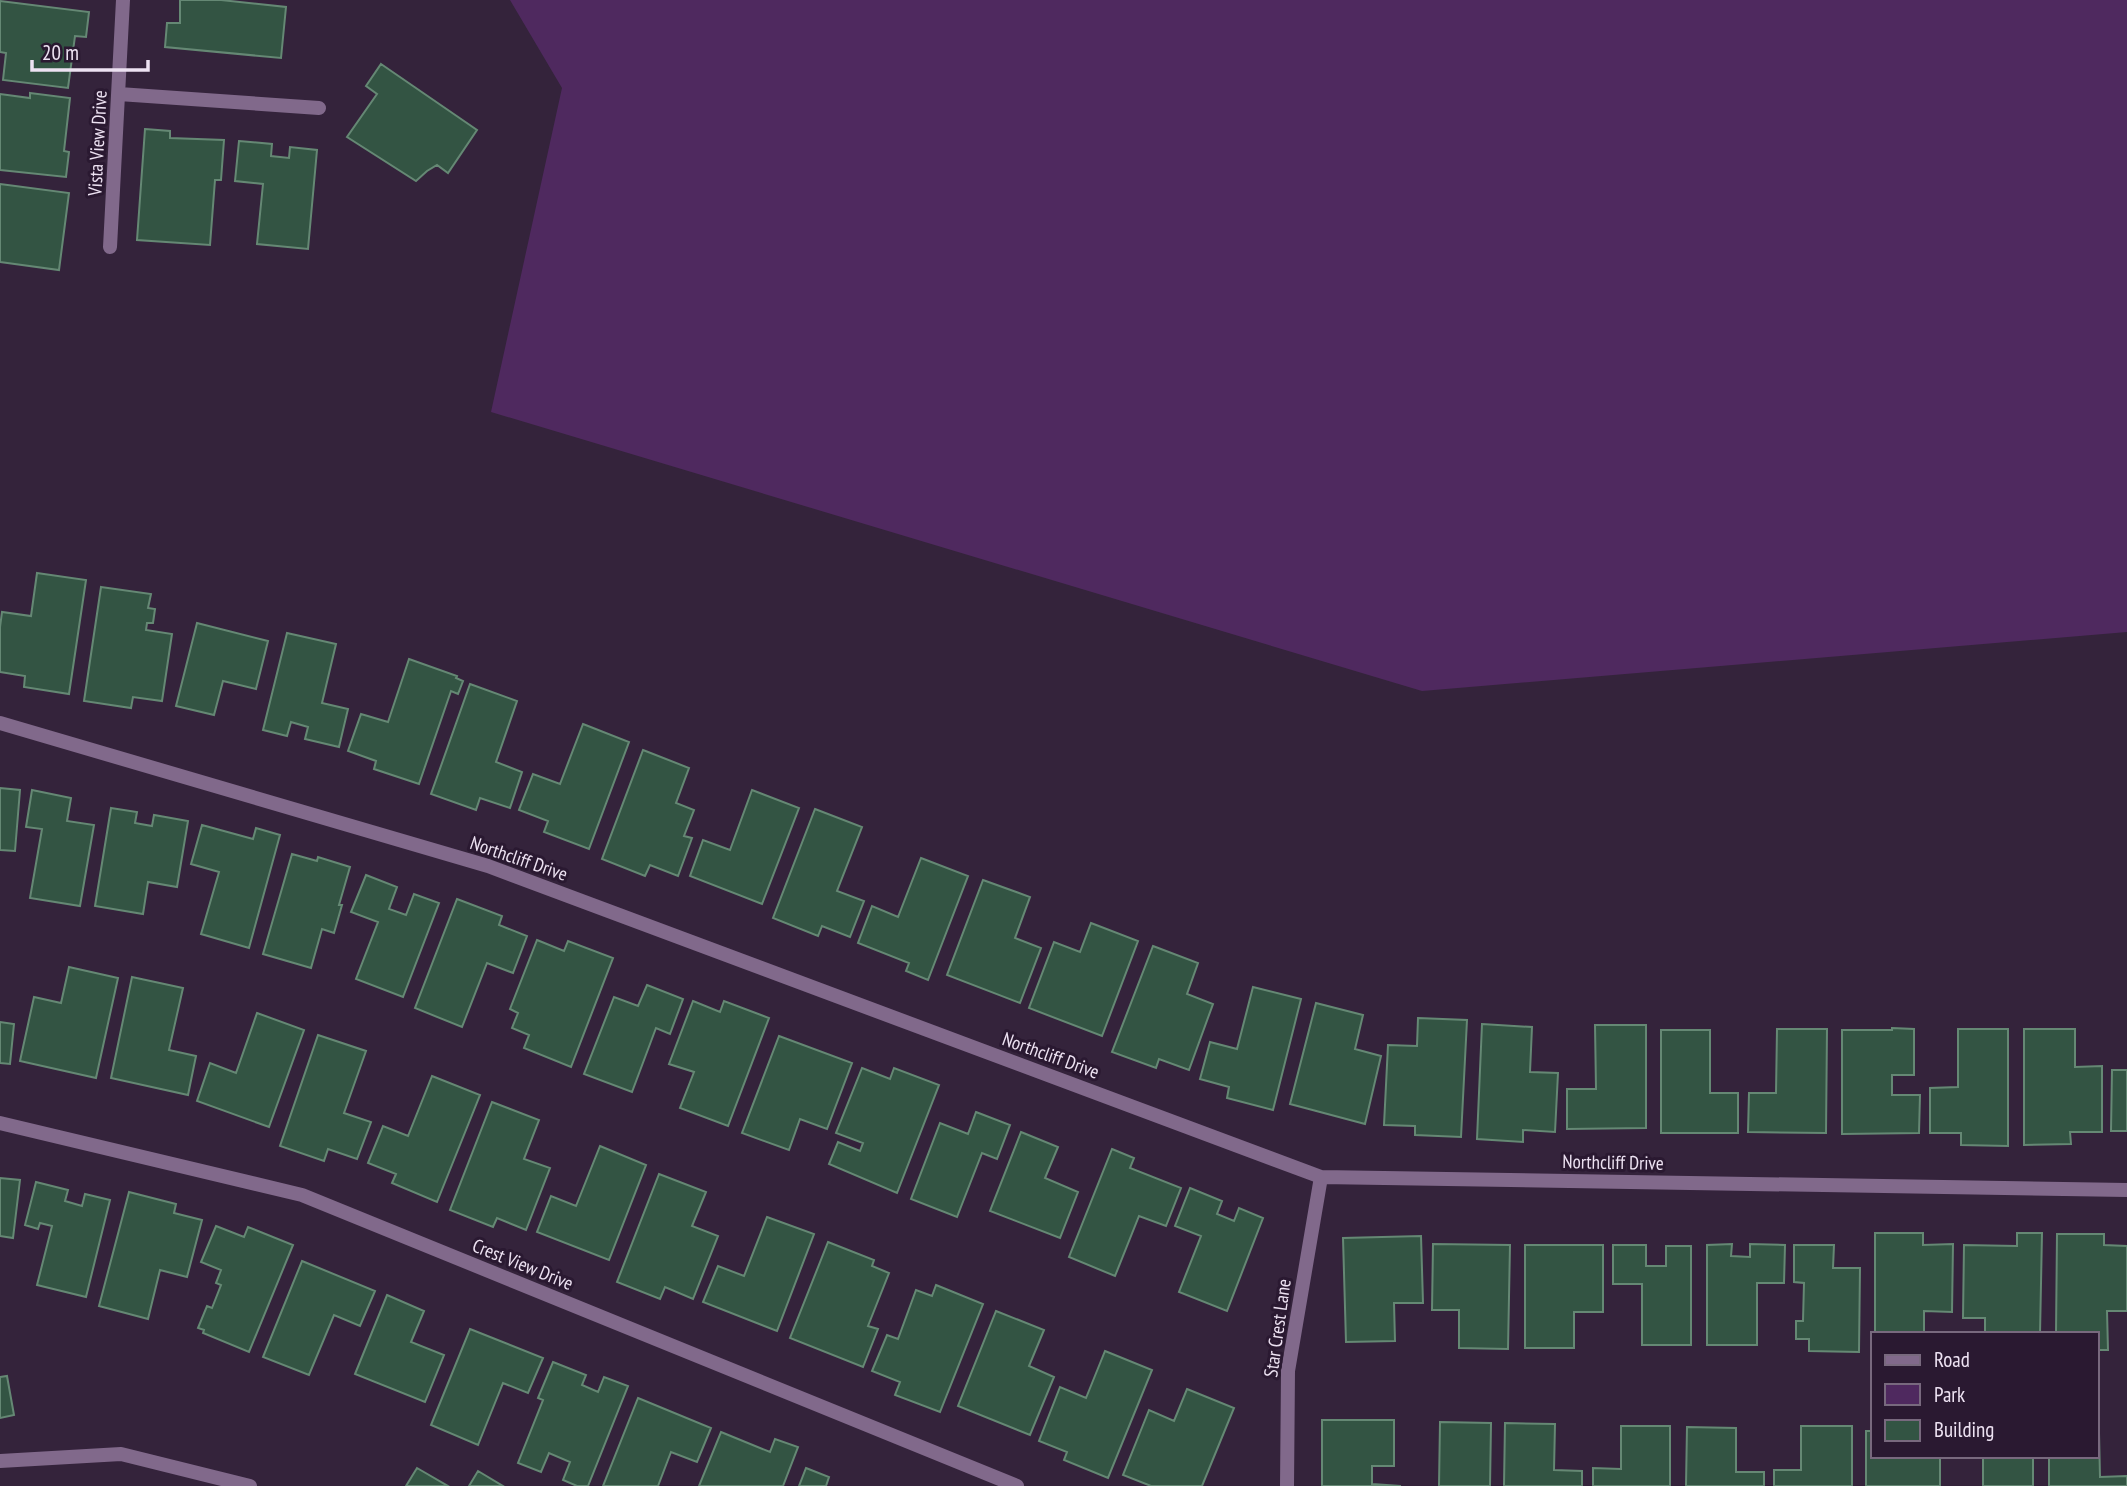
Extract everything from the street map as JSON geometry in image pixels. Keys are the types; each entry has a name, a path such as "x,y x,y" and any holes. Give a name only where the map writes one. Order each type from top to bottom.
{"street":[{"name":"Vista View Drive","path":"110,247 123,0"},
{"path":"119,94 319,108"},
{"name":"Northcliff Drive","path":"0,723 488,866 1321,1177 2127,1190"},
{"name":"Crest View Drive","path":"0,1123 303,1195 1017,1486"},
{"name":"Star Crest Lane","path":"1287,1486 1288,1371 1321,1177"},
{"path":"0,1461 121,1454 250,1486"}],"green space":[{"path":"510,0 2127,0 2127,632 1422,691 491,412 562,88"}],"building":[{"path":"180,0 221,0 286,7 281,58 165,47 167,23 180,23"},
{"path":"0,1 89,12 86,37 75,36 68,88 3,80 6,53 0,52"},
{"path":"381,64 477,130 448,173 437,165 416,181 347,137 377,94 366,86"},
{"path":"30,93 70,98 64,151 69,152 66,177 0,170 0,94 30,98"},
{"path":"145,129 170,131 170,138 224,140 221,180 215,180 210,245 137,240"},
{"path":"239,141 272,144 271,156 289,158 290,147 317,150 308,249 257,244 263,184 235,181"},
{"path":"0,184 69,193 59,270 0,262"},
{"path":"37,573 86,580 69,694 24,687 25,676 0,672 2,612 31,616"},
{"path":"101,587 151,594 148,608 155,609 153,623 147,623 146,630 172,634 162,701 133,697 131,708 84,701"},
{"path":"197,623 268,641 256,689 223,681 214,715 176,706"},
{"path":"287,633 336,644 322,703 348,709 339,747 305,739 308,727 291,722 287,736 263,730"},
{"path":"409,659 457,676 456,678 463,681 458,694 451,691 419,784 374,769 376,761 348,751 361,714 388,722"},
{"path":"470,684 517,701 496,762 522,772 510,808 480,798 476,810 431,794"},
{"path":"583,724 629,742 589,849 544,832 548,821 519,810 533,774 560,784"},
{"path":"643,750 689,768 676,803 694,810 684,836 692,838 678,876 650,865 645,876 602,859"},
{"path":"0,788 20,790 15,851 0,850"},
{"path":"32,790 71,798 67,821 94,825 80,906 30,898 42,829 26,827"},
{"path":"752,790 799,808 762,904 690,876 703,840 730,850"},
{"path":"111,808 137,812 135,823 152,826 154,815 188,821 177,887 148,882 143,914 95,906"},
{"path":"815,809 862,827 837,891 864,901 850,937 822,926 818,936 773,918"},
{"path":"202,825 253,839 256,828 280,835 249,948 201,934 219,872 191,864"},
{"path":"292,854 317,861 318,857 350,867 334,933 322,929 311,968 263,954"},
{"path":"921,858 968,876 928,980 906,971 909,963 858,943 872,906 898,917"},
{"path":"366,875 397,887 389,909 406,915 414,894 439,903 403,997 356,979 378,922 351,912"},
{"path":"983,880 1030,897 1015,938 1041,948 1020,1003 947,975"},
{"path":"457,899 502,916 499,925 527,936 513,973 487,963 462,1027 415,1008"},
{"path":"1091,923 1138,941 1102,1036 1029,1008 1054,942 1080,952"},
{"path":"537,940 564,951 568,941 613,958 571,1067 524,1048 529,1035 512,1028 518,1013 510,1009"},
{"path":"1153,946 1198,963 1187,994 1213,1004 1189,1070 1159,1059 1156,1068 1112,1052"},
{"path":"69,967 118,978 96,1078 20,1061 34,997 61,1003"},
{"path":"132,977 183,988 169,1050 196,1056 188,1095 111,1078"},
{"path":"647,985 683,999 670,1034 656,1028 632,1092 584,1074 614,997 638,1006"},
{"path":"1253,987 1301,999 1273,1110 1227,1098 1229,1087 1200,1079 1210,1042 1237,1049"},
{"path":"693,1001 720,1012 724,1001 769,1018 728,1126 680,1108 694,1072 669,1064"},
{"path":"1316,1003 1363,1015 1355,1049 1381,1056 1365,1124 1290,1104"},
{"path":"257,1013 304,1030 269,1127 197,1101 210,1063 236,1073"},
{"path":"1418,1018 1467,1020 1461,1137 1415,1135 1415,1126 1384,1125 1388,1045 1417,1046"},
{"path":"0,1022 14,1024 10,1064 0,1063"},
{"path":"1482,1024 1532,1027 1530,1072 1558,1073 1555,1132 1523,1130 1523,1142 1477,1139"},
{"path":"1595,1025 1646,1025 1646,1128 1567,1129 1567,1089 1596,1089"},
{"path":"1777,1029 1827,1029 1826,1133 1748,1132 1749,1093 1776,1093"},
{"path":"1914,1029 1914,1075 1892,1075 1892,1095 1920,1095 1919,1133 1842,1134 1842,1030"},
{"path":"1958,1029 2008,1029 2008,1146 1961,1145 1961,1133 1930,1133 1930,1088 1958,1087"},
{"path":"2024,1029 2075,1029 2075,1067 2102,1066 2102,1132 2070,1132 2071,1144 2024,1145"},
{"path":"1661,1030 1710,1030 1710,1093 1738,1093 1738,1133 1661,1133"},
{"path":"318,1035 366,1051 344,1113 371,1122 357,1159 328,1149 324,1161 280,1146"},
{"path":"779,1036 852,1063 827,1129 800,1119 789,1150 742,1133"},
{"path":"862,1068 890,1079 894,1068 939,1085 897,1193 829,1164 838,1142 860,1151 863,1143 836,1133"},
{"path":"2112,1070 2127,1070 2127,1131 2111,1131"},
{"path":"432,1076 480,1095 437,1202 392,1183 396,1174 368,1163 383,1126 408,1136"},
{"path":"492,1102 539,1120 524,1159 550,1168 526,1230 497,1218 493,1227 450,1210"},
{"path":"976,1112 1010,1125 997,1159 982,1153 957,1217 911,1199 940,1123 968,1134"},
{"path":"1021,1132 1058,1147 1045,1178 1078,1192 1060,1238 990,1211"},
{"path":"600,1146 646,1165 609,1260 537,1232 551,1196 576,1206"},
{"path":"1112,1149 1134,1158 1130,1168 1181,1188 1166,1226 1139,1216 1115,1276 1069,1257"},
{"path":"659,1174 706,1192 692,1226 718,1236 693,1299 665,1287 660,1299 617,1282"},
{"path":"0,1178 20,1180 13,1238 0,1236"},
{"path":"36,1182 68,1190 65,1201 82,1206 85,1194 110,1200 86,1297 37,1285 52,1226 40,1223 38,1229 25,1225"},
{"path":"1190,1188 1222,1201 1217,1214 1234,1221 1239,1208 1263,1218 1227,1311 1179,1292 1201,1236 1175,1226"},
{"path":"129,1192 176,1204 174,1213 202,1220 187,1277 160,1270 148,1319 99,1306"},
{"path":"767,1217 814,1234 777,1331 703,1302 718,1266 744,1276"},
{"path":"216,1226 244,1237 248,1227 293,1245 249,1352 203,1333 204,1330 198,1328 207,1306 212,1308 221,1285 216,1283 221,1270 201,1262"},
{"path":"1875,1233 1923,1233 1923,1245 1953,1244 1952,1312 1924,1311 1924,1332 1875,1332"},
{"path":"2017,1233 2042,1233 2040,1332 1985,1332 1985,1318 1963,1318 1964,1245 2017,1246"},
{"path":"2057,1234 2104,1234 2104,1245 2127,1246 2127,1311 2107,1311 2108,1350 2099,1350 2099,1332 2056,1332"},
{"path":"1421,1236 1423,1303 1394,1303 1395,1341 1346,1342 1343,1238"},
{"path":"828,1242 874,1260 872,1266 889,1273 868,1326 878,1329 863,1367 790,1338"},
{"path":"1433,1244 1510,1245 1508,1349 1459,1348 1459,1310 1432,1310"},
{"path":"1732,1244 1731,1256 1750,1257 1750,1244 1785,1245 1784,1283 1757,1283 1757,1345 1707,1345 1707,1245"},
{"path":"1525,1245 1603,1245 1603,1312 1574,1312 1574,1348 1525,1348"},
{"path":"1613,1245 1646,1245 1646,1266 1666,1266 1666,1246 1691,1246 1691,1345 1642,1345 1642,1284 1613,1284"},
{"path":"1794,1245 1834,1245 1833,1268 1860,1268 1859,1352 1809,1351 1809,1339 1796,1339 1796,1321 1803,1321 1804,1283 1794,1282"},
{"path":"302,1261 375,1291 360,1326 334,1315 309,1375 263,1357"},
{"path":"936,1285 983,1304 940,1412 895,1395 900,1382 872,1371 887,1335 898,1339 916,1290 932,1296"},
{"path":"387,1295 424,1311 411,1342 444,1355 425,1402 355,1374"},
{"path":"996,1311 1044,1330 1029,1366 1054,1377 1030,1435 958,1406"},
{"path":"470,1329 543,1358 528,1393 503,1383 478,1445 431,1425"},
{"path":"1105,1351 1152,1370 1108,1478 1064,1460 1067,1452 1039,1441 1060,1387 1086,1398"},
{"path":"553,1362 586,1375 582,1385 598,1392 604,1377 628,1386 588,1486 577,1486 563,1480 570,1462 549,1453 541,1472 518,1463 543,1400 538,1398"},
{"path":"7,1376 14,1415 0,1418 0,1377"},
{"path":"1187,1389 1234,1408 1202,1486 1151,1486 1123,1475 1149,1410 1174,1421"},
{"path":"638,1398 711,1428 697,1462 671,1452 658,1486 603,1486"},
{"path":"1322,1420 1394,1420 1394,1466 1372,1466 1372,1484 1401,1486 1322,1486"},
{"path":"1440,1422 1491,1423 1490,1486 1439,1486"},
{"path":"1505,1423 1555,1424 1554,1470 1582,1471 1582,1486 1504,1486"},
{"path":"1621,1426 1670,1426 1670,1486 1593,1486 1593,1468 1621,1469"},
{"path":"1801,1426 1852,1426 1852,1486 1774,1486 1774,1470 1801,1470"},
{"path":"1687,1427 1736,1428 1736,1472 1764,1472 1764,1486 1686,1486"},
{"path":"1866,1431 1871,1431 1871,1458 1940,1458 1940,1486 1866,1486"},
{"path":"721,1432 770,1452 775,1439 798,1447 783,1486 699,1486"},
{"path":"2099,1433 2100,1477 2127,1476 2127,1486 2049,1486 2049,1458 2099,1458"},
{"path":"1983,1458 2033,1458 2033,1486 1983,1486"},
{"path":"417,1468 448,1486 406,1486"},
{"path":"806,1468 829,1477 826,1486 799,1486"},
{"path":"478,1471 503,1486 469,1486"}]}
